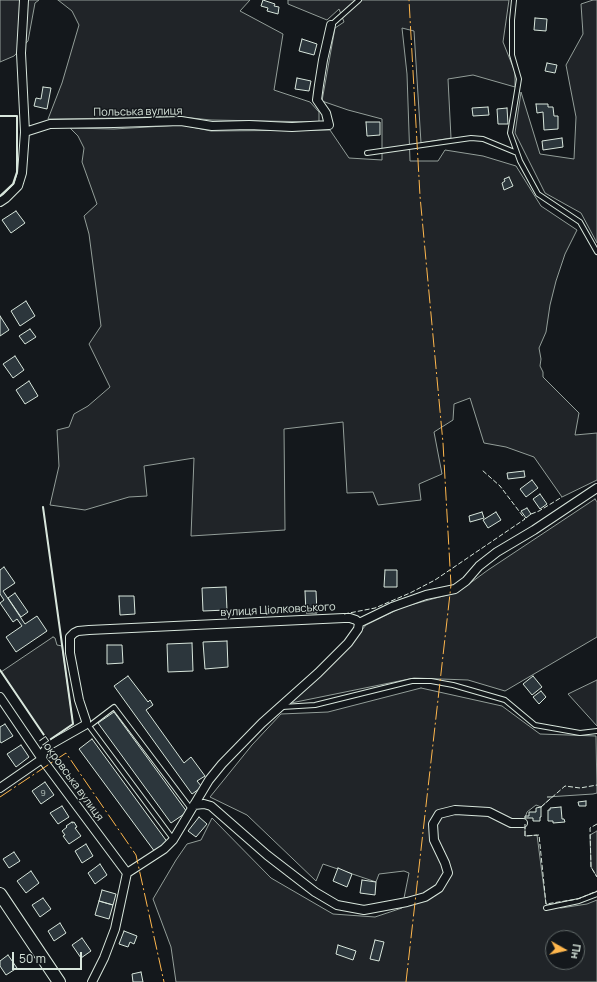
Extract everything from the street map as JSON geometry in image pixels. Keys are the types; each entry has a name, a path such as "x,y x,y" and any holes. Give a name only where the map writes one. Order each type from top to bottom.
{"street":[{"path":"0,202 18,186 22,173 24,132 21,54 24,0"},
{"name":"Польська вулиця","path":"24,132 50,124 181,121 212,126 329,126 326,113 317,100 323,60 331,25"},
{"path":"92,982 104,958 115,929 127,873 164,849 173,840 209,780 222,764 262,723 318,673 348,643 358,629 359,624 392,607 426,595 455,589 466,581 479,566 497,552 534,530 597,488"},
{"name":"вулиця Ціолковського","path":"87,725 79,700 70,653 70,637 78,631 344,618 356,620 359,624"},
{"name":"Покровська вулиця","path":"0,697 42,759 127,873"},
{"path":"0,788 42,759 43,753 48,746 87,725"},
{"path":"193,807 204,804 211,806 267,855 315,892 337,905 364,910 425,897 439,888 448,873 434,840 433,824 439,814 455,810 489,812 511,823 523,823"},
{"path":"0,894 59,982"}],"lane":[{"path":"331,25 359,0"},
{"path":"514,0 512,20 512,54 519,79 510,133 520,161 538,194 580,222 597,252"},
{"path":"367,153 471,138 483,139 517,152"},
{"path":"280,707 315,705 412,681 432,681 453,685 505,700 535,725 580,732 597,732"},
{"path":"173,840 87,725 114,707 193,807"},
{"path":"546,908 579,901 597,894"}],"shaded area":[{"path":"0,0 39,0 35,3 28,41 14,56 0,62"},
{"path":"58,0 250,0 240,11 283,34 274,90 310,102 319,112 319,122 211,120 172,116 48,119 62,83 79,25 72,11"},
{"path":"288,0 509,0 503,42 515,72 515,87 473,75 448,79 451,138 421,143 414,31 402,28 407,74 410,161 438,161 445,150 483,156 516,166 541,206 577,230 565,254 556,281 550,305 546,332 539,348 541,359 540,366 543,372 543,377 579,413 575,435 597,433 597,480 562,497 534,457 506,447 484,443 470,398 454,404 453,420 434,432 442,474 419,484 421,500 378,505 373,492 347,493 343,422 284,429 285,530 191,536 194,458 144,466 147,496 129,497 85,510 50,505 59,466 57,430 69,427 74,414 88,406 110,387 89,344 101,326 89,234 84,216 97,204 82,162 84,148 78,136 70,128 114,129 182,125 211,131 330,130 349,158 382,160 382,119 322,101 335,28 344,22 339,9 327,20 288,4"},
{"path":"597,0 597,243 581,213 545,193 515,133 521,92 540,154 574,159 576,117 566,65 583,34 581,4"},
{"path":"595,499 597,502 597,637 505,691 468,680 414,678 291,703 338,659 366,625 403,607 458,592 488,570"},
{"path":"53,637 55,638 57,645 62,646 73,724 48,741 1,672"},
{"path":"597,680 597,726 568,694"},
{"path":"421,688 502,706 540,734 596,736 597,793 547,797 552,797 541,807 536,805 527,812 525,818 525,836 537,835 546,904 561,908 587,904 597,900 597,982 176,982 171,947 153,899 187,844 201,840 212,818 271,878 333,914 375,917 402,908 409,873 404,871 379,874 376,882 323,864 316,881 247,815 210,797 252,745 281,714 328,712"},
{"path":"597,831 597,877 591,867 590,835"}],"building":[{"path":"263,0 279,7 278,14 267,11 268,8 261,6"},
{"path":"535,18 547,19 546,31 534,30"},
{"path":"302,39 317,44 314,55 299,51"},
{"path":"547,63 557,65 555,73 545,71"},
{"path":"297,78 311,81 309,91 295,89"},
{"path":"43,87 51,88 47,109 34,106 36,98 41,99"},
{"path":"536,104 548,104 548,107 553,107 554,116 558,116 558,129 544,130 543,112 537,113"},
{"path":"488,107 489,115 473,116 472,108"},
{"path":"507,108 508,124 498,124 497,109"},
{"path":"366,122 380,122 380,135 367,136"},
{"path":"562,138 563,147 543,150 542,141"},
{"path":"509,177 513,186 504,190 502,183 505,181 504,179"},
{"path":"16,211 25,223 11,233 2,220"},
{"path":"26,301 35,316 20,326 11,311"},
{"path":"0,316 9,330 0,336"},
{"path":"30,329 36,337 25,344 19,336"},
{"path":"15,356 24,370 13,378 3,364"},
{"path":"29,381 38,396 25,404 16,390"},
{"path":"524,471 525,477 508,479 507,473"},
{"path":"532,480 538,488 526,497 520,489"},
{"path":"540,494 547,504 540,509 533,499"},
{"path":"527,508 531,514 526,518 521,511"},
{"path":"482,512 484,518 470,522 469,516"},
{"path":"496,512 501,520 488,528 483,520"},
{"path":"4,567 15,583 3,591 25,624 37,616 47,631 16,652 6,637 22,626 17,619 13,622 0,603 4,600 0,594 0,570"},
{"path":"385,570 397,570 397,587 384,587"},
{"path":"226,587 227,610 203,611 202,588"},
{"path":"305,591 316,591 317,613 306,613"},
{"path":"15,593 28,612 21,617 8,598"},
{"path":"119,596 134,596 135,614 120,615"},
{"path":"227,641 228,667 205,669 203,642"},
{"path":"192,643 193,671 168,672 167,644"},
{"path":"107,645 122,645 123,663 107,664"},
{"path":"128,676 148,702 150,700 153,705 146,710 184,763 191,757 205,776 197,781 202,787 192,794 114,686"},
{"path":"533,676 542,687 532,695 523,684"},
{"path":"541,691 546,697 539,704 533,697"},
{"path":"114,712 187,812 171,823 98,723"},
{"path":"5,724 13,736 1,743 0,727"},
{"path":"92,739 168,843 155,852 79,749"},
{"path":"21,745 29,757 16,767 7,754"},
{"path":"45,782 54,795 41,804 32,791"},
{"path":"586,801 586,806 579,806 578,802"},
{"path":"62,806 69,817 58,824 50,813"},
{"path":"541,807 540,821 533,821 533,818 525,818 525,816 529,816 529,812 536,812 536,808"},
{"path":"561,807 562,819 564,819 565,822 553,823 553,821 548,821 548,810 550,810 550,808"},
{"path":"199,817 207,824 196,837 188,831"},
{"path":"74,822 77,827 75,828 81,836 69,844 63,836 65,835 62,831"},
{"path":"86,844 93,856 82,863 75,851"},
{"path":"14,852 20,861 9,868 3,859"},
{"path":"100,864 107,875 95,884 88,873"},
{"path":"338,868 352,874 347,887 333,881"},
{"path":"31,871 39,883 26,893 17,881"},
{"path":"362,880 376,882 375,895 360,893"},
{"path":"102,890 116,894 113,905 99,901"},
{"path":"43,898 51,909 40,917 32,905"},
{"path":"99,901 113,905 109,919 95,915"},
{"path":"60,923 66,933 54,941 48,931"},
{"path":"124,931 137,936 134,944 130,942 128,947 119,944"},
{"path":"82,938 91,951 81,958 72,945"},
{"path":"375,940 384,942 379,961 370,959"},
{"path":"338,945 356,951 353,960 336,954"},
{"path":"8,955 17,968 6,975 0,966 0,961"},
{"path":"141,972 143,982 133,982 132,974"}],"fence":[{"path":"344,614 375,608 410,593 435,580 525,519 500,486 482,470"},
{"path":"531,514 539,511 562,497"},
{"path":"541,807 565,786 580,788 597,785"},
{"path":"525,824 525,836 539,835 546,904 578,899 597,891"},
{"path":"597,824 590,828 591,867 597,877"}],"wall":[{"path":"0,116 17,116 17,172 13,184 0,196"},
{"path":"0,670 48,741 73,724 43,507"}],"power":[{"path":"406,982 451,585 443,443 420,196 409,0"},
{"path":"0,797 66,753 136,855 164,982"}]}
